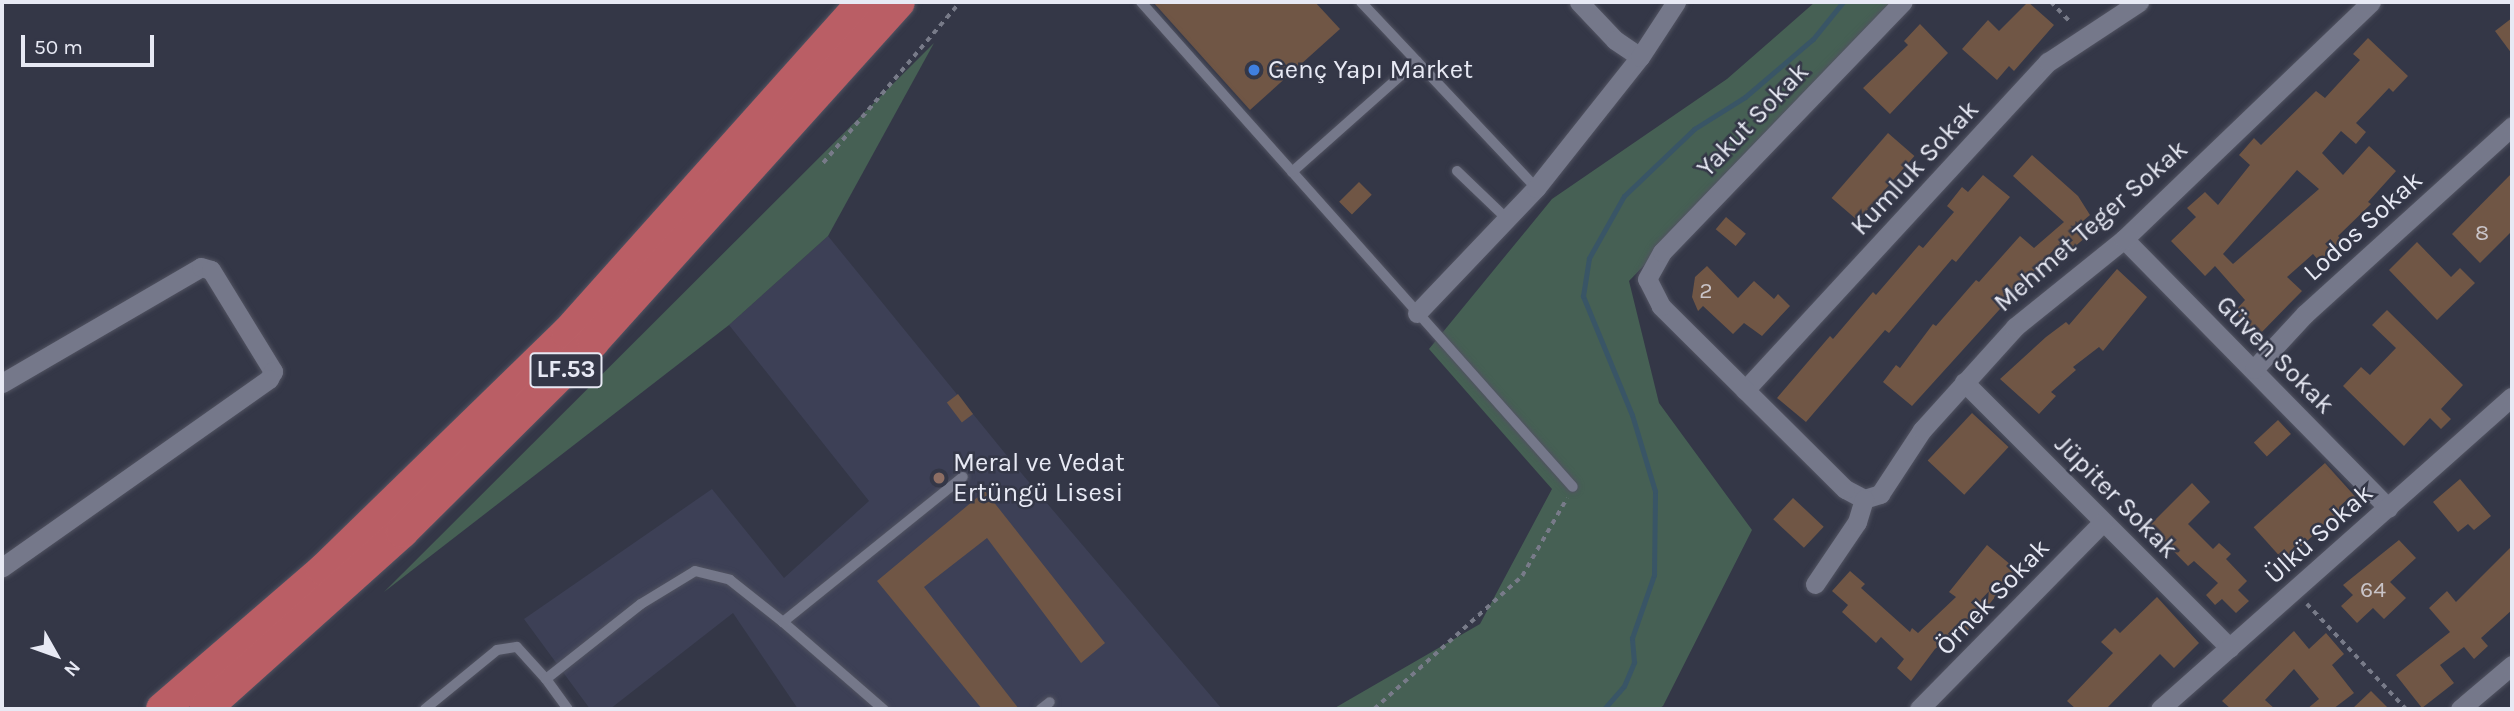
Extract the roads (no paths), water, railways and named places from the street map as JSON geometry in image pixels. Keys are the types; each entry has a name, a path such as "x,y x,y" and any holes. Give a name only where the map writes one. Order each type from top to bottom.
{"highway":[{"name":"LF.53","path":"162,709 323,570 567,333 863,2"},
{"name":"LF.53","path":"205,709 402,532 593,342 899,2"}],"street":[{"path":"1579,2 1615,40 1640,57"},
{"path":"1417,313 1536,188 1640,57 1676,2"},
{"name":"Yakut Sokak","path":"1745,390 1661,306 1647,279 1662,252 1903,2"},
{"name":"Kumluk Sokak","path":"1745,390 2048,62 2083,35 2139,2"},
{"name":"Mehmet Teger Sokak","path":"1864,499 1881,494 1913,441 2030,312 2124,239 2359,6"},
{"name":"Lodos Sokak","path":"2254,369 2305,314 2512,126"},
{"name":"Güven Sokak","path":"2124,239 2388,508"},
{"path":"2,383 201,267 211,270 273,372 270,379 2,567"},
{"name":"Jüpiter Sokak","path":"1964,382 2230,648"},
{"path":"1745,390 1845,489 1864,499 1857,522 1815,584"},
{"name":"Ülkü Sokak","path":"2160,709 2512,397"},
{"name":"Örnek Sokak","path":"1919,709 2103,522"},
{"path":"2460,709 2512,665"}],"lane":[{"path":"1141,2 1573,487"},
{"path":"1361,2 1536,188"},
{"path":"1292,172 1417,61"},
{"path":"1457,172 1507,219"},
{"path":"783,622 963,477"},
{"path":"546,679 641,604 695,571 730,580 883,709"},
{"path":"425,709 497,650 517,647 568,709"},
{"path":"1041,709 1050,702"}],"waterway":[{"path":"1604,709 1624,686 1634,662 1632,638 1654,575 1655,491 1632,415 1583,296 1589,258 1624,196 1694,129 1745,97 1813,39 1843,2"},
{"path":"1577,709 1588,709"}],"place":[{"name":"Genç Yapı Market","path":"1254,70"},
{"name":"Meral ve Vedat Ertüngü Lisesi","path":"939,478"}]}
